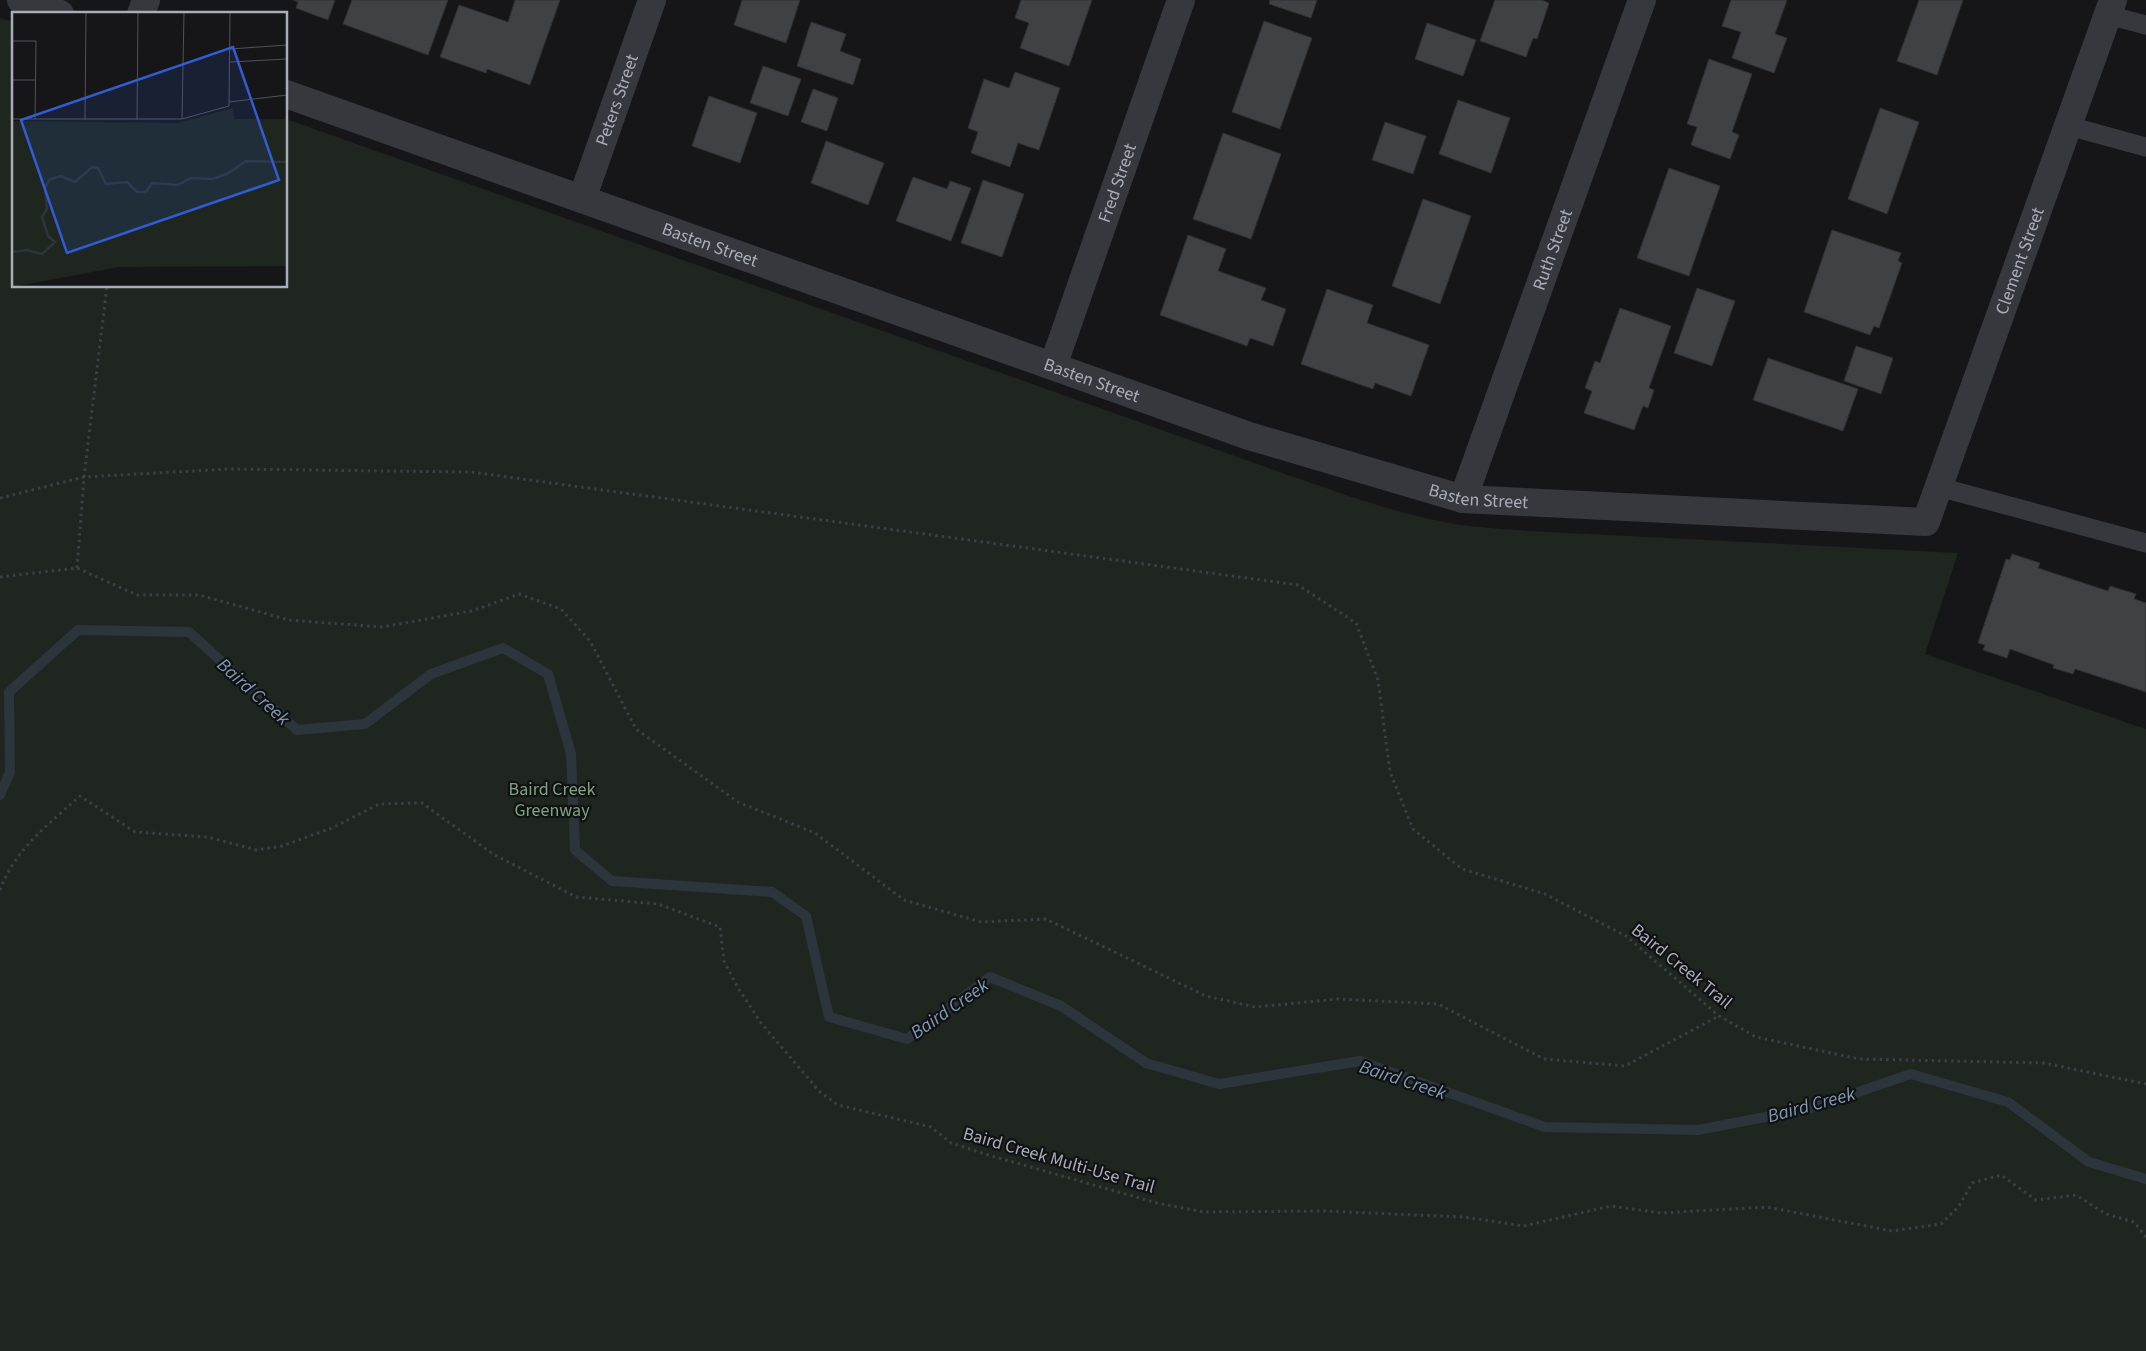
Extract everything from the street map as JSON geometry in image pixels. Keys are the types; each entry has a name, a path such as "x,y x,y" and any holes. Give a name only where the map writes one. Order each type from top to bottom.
{"street":[{"path":"21,0 54,12"},
{"name":"Peters Street","path":"582,199 652,0"},
{"name":"Fred Street","path":"1053,366 1181,0"},
{"name":"Ruth Street","path":"1463,499 1642,0"},
{"name":"Clement Street","path":"1926,522 2111,7"},
{"name":"Basten Street","path":"288,95 1250,436 1463,499 1926,522"}],"lane":[{"path":"2111,7 2146,25"},
{"path":"2068,126 2146,147"},
{"path":"1939,487 2146,543"}],"path":[{"path":"77,568 84,477 107,288"},
{"name":"Baird Creek Trail","path":"84,477 229,469 471,472 1298,586 1356,623 1378,680 1390,772 1413,829 1462,869 1546,894 1626,936 1719,1016 1756,1037 1859,1059 2044,1063 2146,1084"},
{"path":"0,498 84,477"},
{"path":"0,577 77,568 137,595 199,596 289,620 382,627 472,611 519,594 561,609 590,641 636,729 738,802 815,833 904,900 981,922 1046,920 1206,996 1255,1007 1338,999 1438,1004 1544,1059 1625,1066 1719,1016"},
{"name":"Baird Creek Multi-Use Trail","path":"0,890 3,880 33,837 80,796 135,832 208,837 256,850 282,846 332,828 379,804 422,803 493,854 576,897 658,904 720,927 724,961 738,988 761,1023 820,1092 838,1105 931,1128 951,1143 1157,1203 1204,1212 1323,1211 1464,1217 1524,1226 1576,1212 1611,1206 1661,1213 1766,1207 1892,1231 1941,1224 1959,1206 1972,1182 2001,1175 2036,1200 2076,1195 2106,1214 2134,1222 2146,1237"}],"green space":[{"name":"Baird Creek Greenway","path":"0,18 12,21 12,288 288,288 288,120 1274,470 1366,502 1413,515 1461,525 1529,531 1958,553 1925,654 2146,729 2146,1351 0,1351"}],"building":[{"path":"293,0 335,0 328,20 296,8 298,2"},
{"path":"352,0 448,0 428,55 343,24"},
{"path":"515,0 560,0 530,85 487,69 486,73 440,57 459,5 508,22"},
{"path":"742,0 800,0 786,43 734,25"},
{"path":"1021,0 1092,0 1069,66 1020,48 1029,23 1015,18"},
{"path":"1270,0 1317,0 1311,18 1269,4"},
{"path":"1495,0 1542,0 1549,3 1537,39 1533,38 1526,57 1480,41"},
{"path":"1731,0 1787,0 1775,34 1787,38 1774,73 1732,58 1741,32 1722,26"},
{"path":"1919,0 1963,0 1937,75 1897,61"},
{"path":"1264,21 1312,38 1280,129 1232,112"},
{"path":"811,22 846,34 840,51 861,59 853,85 797,66"},
{"path":"1427,23 1476,40 1463,76 1415,59"},
{"path":"1709,59 1752,74 1732,132 1739,135 1730,159 1691,145 1697,127 1687,124"},
{"path":"763,66 801,79 788,116 750,103"},
{"path":"1015,72 1060,88 1039,150 1018,143 1010,167 971,153 978,132 968,128 984,79 1009,88"},
{"path":"813,89 838,98 827,131 801,122"},
{"path":"709,96 757,113 740,163 692,146"},
{"path":"1458,100 1510,118 1491,173 1439,154"},
{"path":"1880,108 1919,122 1887,214 1848,199"},
{"path":"1385,122 1426,136 1413,174 1372,160"},
{"path":"1223,133 1281,154 1251,239 1193,219"},
{"path":"826,141 884,163 868,205 811,183"},
{"path":"1669,168 1720,186 1689,276 1637,258"},
{"path":"913,177 947,189 950,181 971,188 951,241 896,221"},
{"path":"983,180 1024,194 1002,257 961,243"},
{"path":"1423,199 1471,216 1440,304 1392,286"},
{"path":"1832,230 1901,253 1898,261 1902,263 1879,328 1874,326 1870,335 1804,312"},
{"path":"1188,235 1226,249 1218,271 1266,288 1261,300 1286,309 1273,346 1250,338 1247,346 1160,315"},
{"path":"1697,288 1735,301 1712,366 1674,353"},
{"path":"1327,289 1373,305 1367,323 1429,345 1411,396 1375,383 1373,389 1301,364"},
{"path":"1620,308 1671,326 1649,388 1654,390 1648,408 1643,406 1634,430 1584,413 1592,391 1585,388 1595,361 1600,363"},
{"path":"1856,346 1893,358 1881,394 1844,381"},
{"path":"1768,358 1858,389 1843,431 1753,400"},
{"path":"2012,554 2040,563 2038,568 2108,591 2110,586 2136,594 2134,599 2146,603 2146,692 2075,669 2073,674 2053,668 2054,665 2010,649 2007,658 1983,650 1985,645 1978,643 2006,559 2010,560"}],"waterway":[{"name":"Baird Creek","path":"0,795 10,772 9,692 78,630 189,632 297,730 365,724 431,674 503,648 548,674 571,754 575,850 612,881 772,892 806,916 829,1017 907,1039 990,977 1061,1006 1146,1063 1219,1084 1360,1061 1545,1127 1698,1130 1811,1108 1911,1074 2008,1102 2089,1162 2146,1179"}]}
